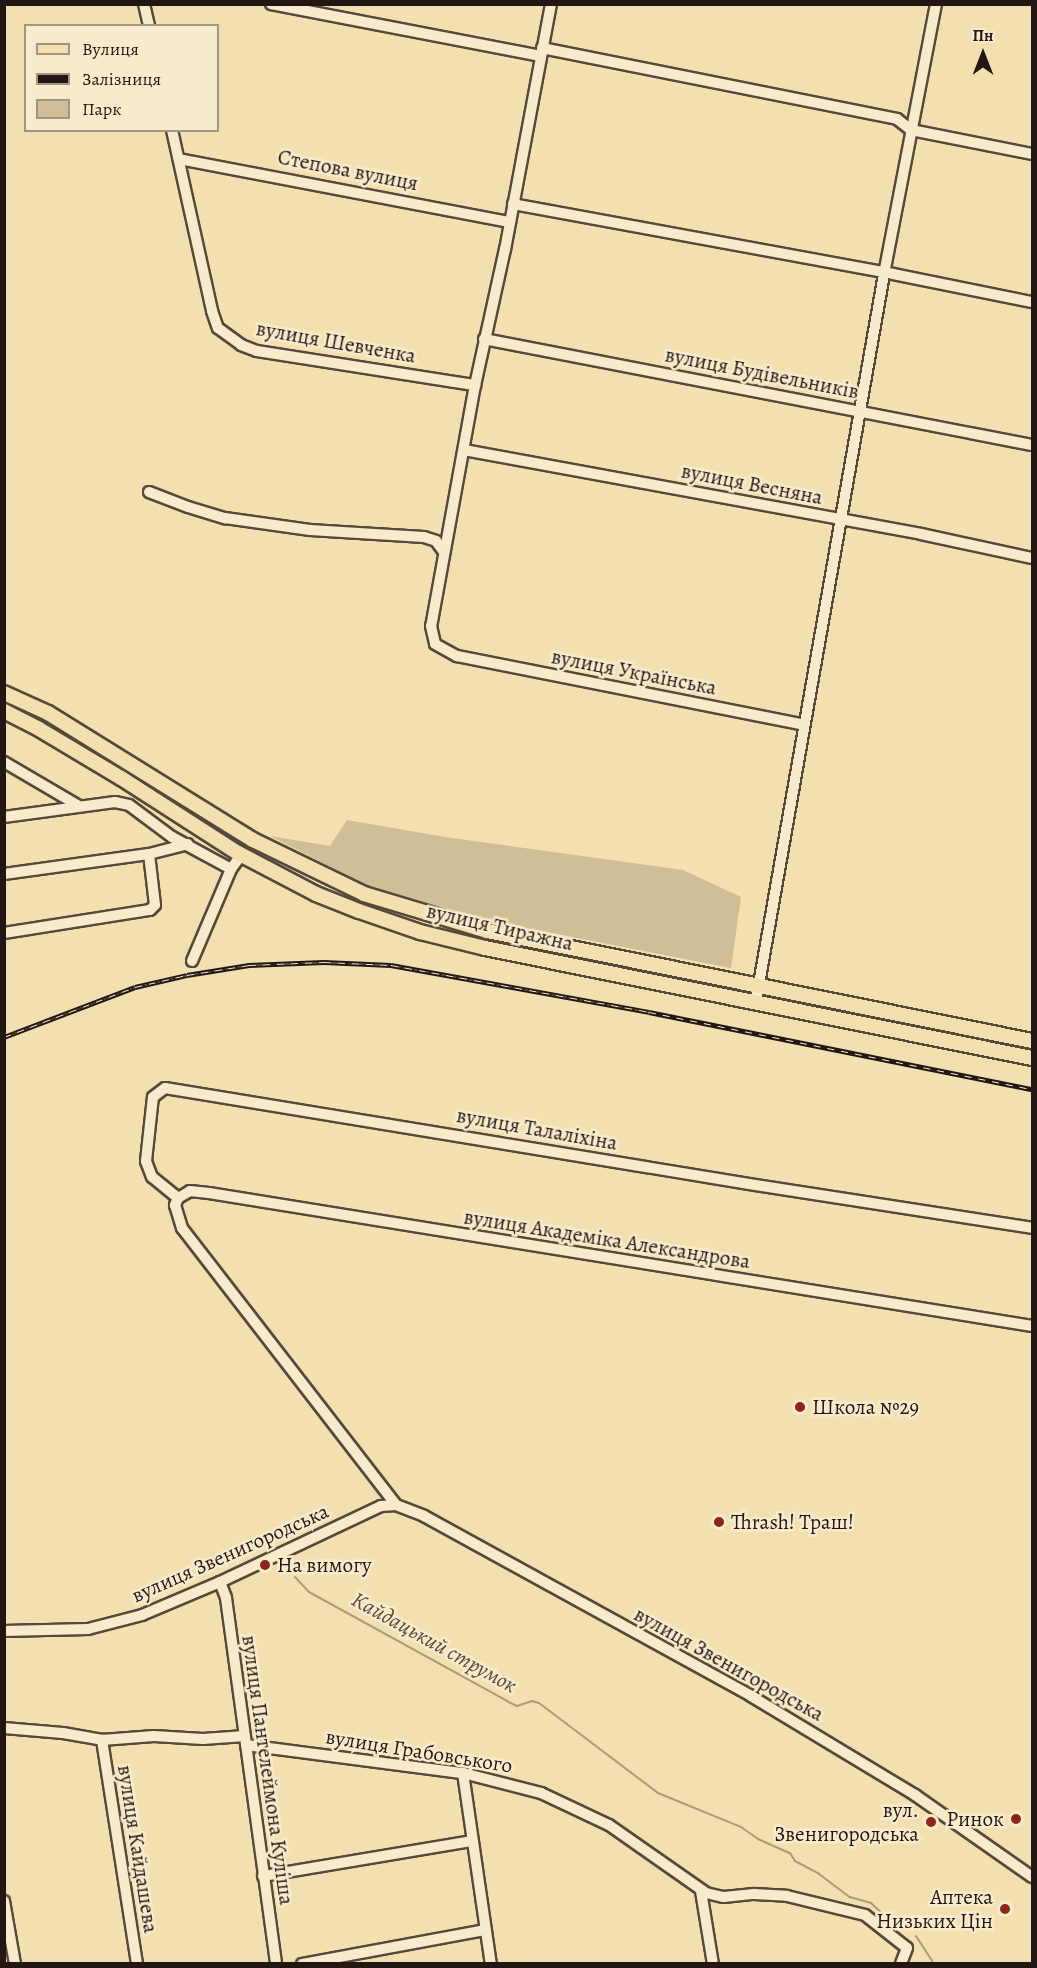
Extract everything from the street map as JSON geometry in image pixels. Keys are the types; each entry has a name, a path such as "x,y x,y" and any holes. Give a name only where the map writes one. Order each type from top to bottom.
{"main road":[{"name":"вулиця Тиражна","path":"4,693 48,713 253,840 364,894 477,928 1032,1041"},
{"name":"вулиця Тиражна","path":"4,711 121,778 241,855 316,894 420,932 485,948 1032,1058"},
{"path":"241,855 253,840"}],"street":[{"path":"144,4 149,24"},
{"path":"271,4 897,119 911,130 1032,154"},
{"path":"444,552 551,4"},
{"path":"756,1001 884,274 936,4"},
{"name":"вулиця Шевченка","path":"172,132 218,328 241,345 277,355 475,385"},
{"name":"Степова вулиця","path":"179,159 510,222"},
{"path":"513,204 1032,302"},
{"name":"вулиця Будівельників","path":"484,339 1032,445"},
{"name":"вулиця Весняна","path":"464,450 1032,558"},
{"path":"149,492 225,518 310,530 424,537 436,540 444,552"},
{"name":"вулиця Українська","path":"444,552 431,626 432,636 435,644 457,656 804,725"},
{"path":"4,762 79,806"},
{"path":"4,817 115,802 129,805 172,837 231,869"},
{"path":"4,874 149,854 188,844"},
{"path":"4,933 150,910 155,905 149,854"},
{"path":"192,961 231,869 241,855"},
{"name":"вулиця Талаліхіна","path":"178,1198 152,1177 146,1161 153,1097 165,1088 748,1184 1032,1228"},
{"name":"вулиця Академіка Александрова","path":"178,1198 190,1191 209,1193 1032,1326"},
{"path":"178,1198 175,1205 182,1228 396,1505"},
{"name":"вулиця Звенигородська","path":"4,1631 88,1629 142,1615 220,1582 381,1506 396,1505 424,1516 751,1696 915,1794 1032,1877"},
{"name":"вулиця Пантелеймона Куліша","path":"220,1582 226,1598 276,1964"},
{"name":"вулиця Грабовського","path":"4,1728 31,1729 102,1740 164,1736 245,1740 464,1773 541,1793 583,1811 628,1838 681,1874 701,1891"},
{"name":"вулиця Кайдашева","path":"102,1740 137,1964"},
{"path":"464,1773 485,1930 492,1964"},
{"path":"263,1876 472,1841"},
{"path":"713,1964 701,1891 724,1897 754,1894 787,1896 854,1911 865,1915 908,1948 902,1964"},
{"path":"4,1901 15,1964"},
{"path":"302,1964 485,1930"}],"green space":[{"path":"347,820 445,837 683,870 741,897 731,968 490,921 369,886 270,836 330,846"}],"waterway":[{"name":"Кайдацький струмок","path":"295,1577 309,1592 507,1701 517,1706 532,1701 539,1703 658,1793 741,1827 758,1839 790,1853 795,1861 819,1874 850,1897 871,1903 896,1926"},
{"name":"Кайдацький струмок","path":"916,1936 934,1964"}],"railway":[{"path":"4,1037 135,987 187,975 249,965 324,962 391,965 649,1012 1032,1089"}],"place":[{"name":"Школа №29","path":"800,1407"},
{"name":"Thrash! Траш!","path":"719,1522"},
{"name":"На вимогу","path":"265,1565"},
{"name":"Ринок","path":"1016,1819"},
{"name":"вул. Звенигородська","path":"931,1822"},
{"name":"Аптека Низьких Цін","path":"1005,1909"}]}
